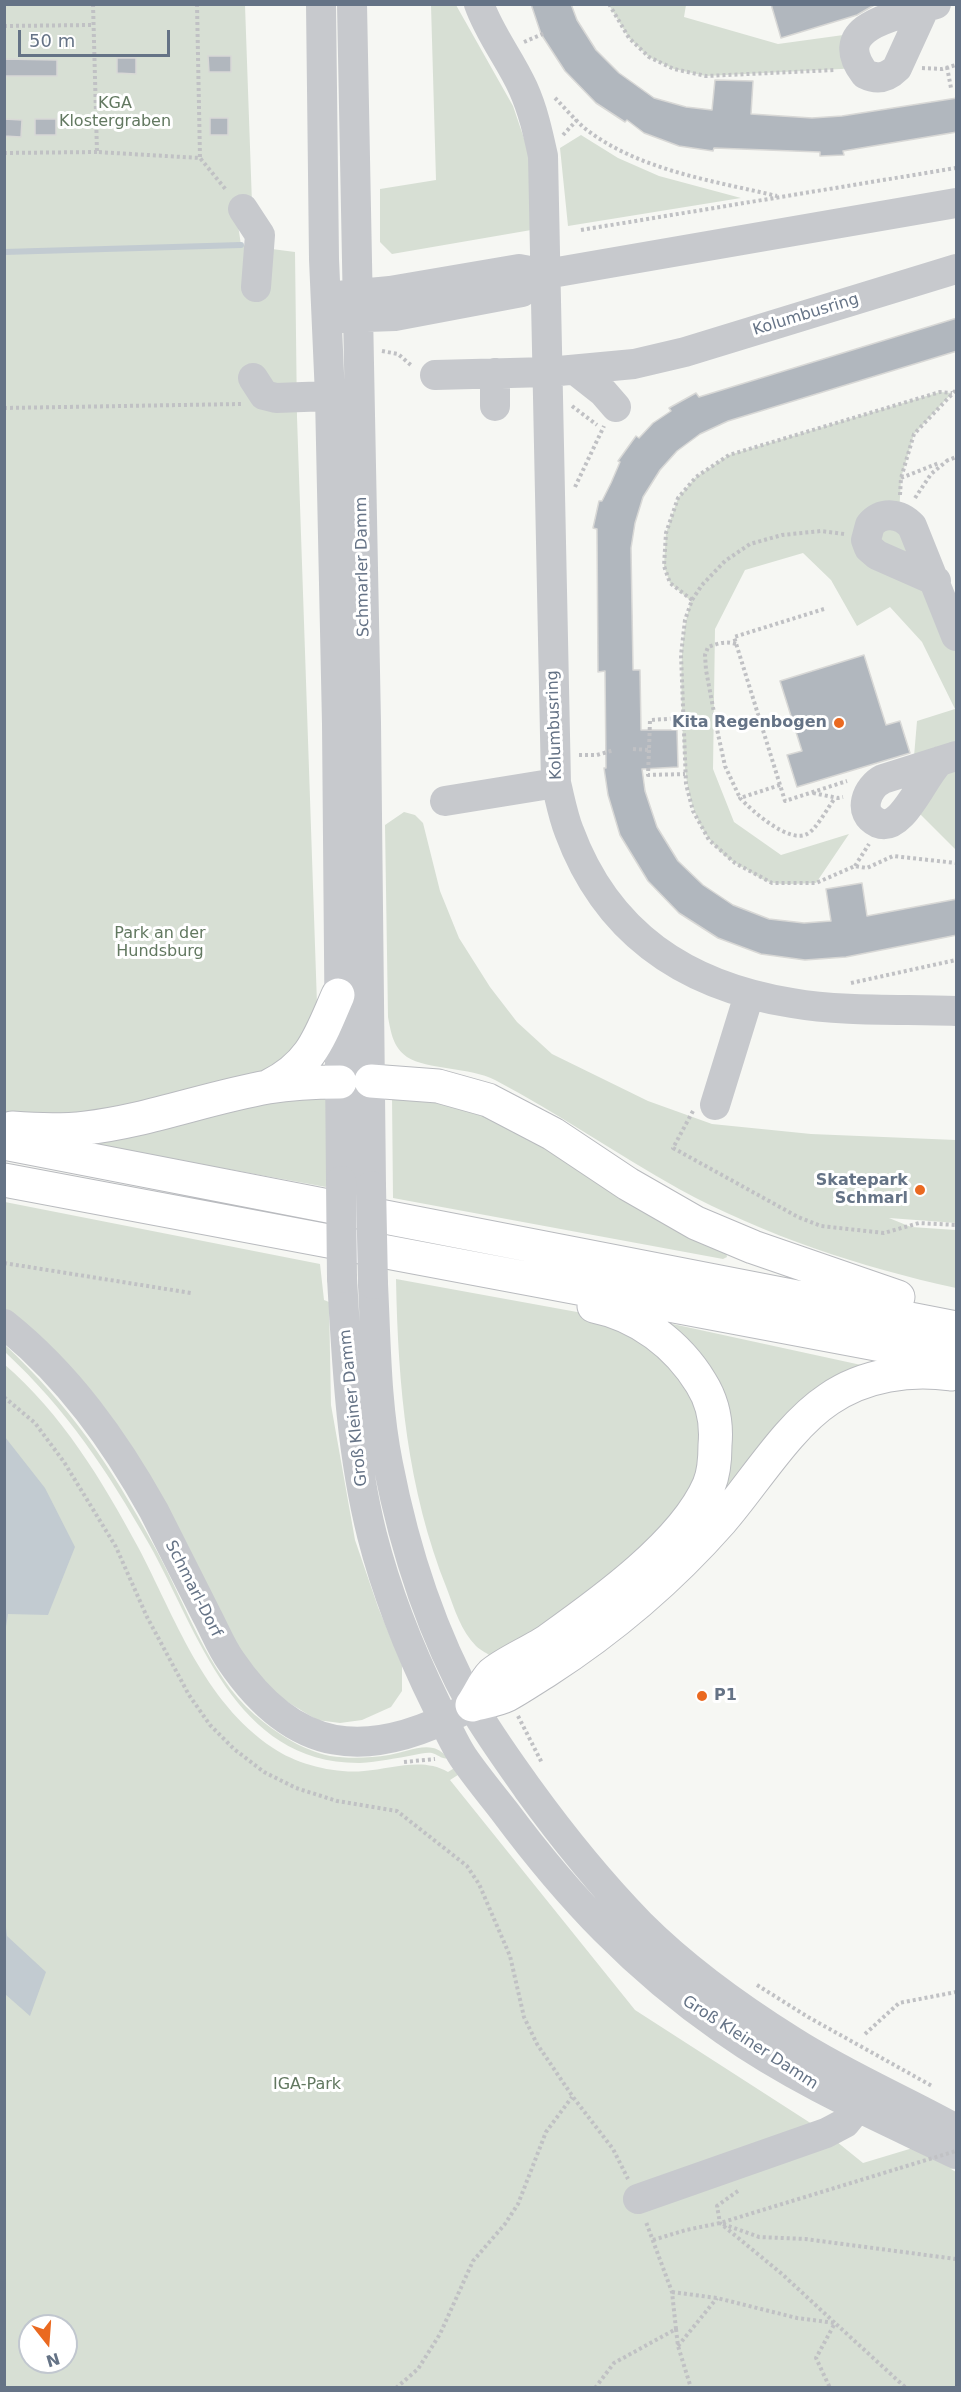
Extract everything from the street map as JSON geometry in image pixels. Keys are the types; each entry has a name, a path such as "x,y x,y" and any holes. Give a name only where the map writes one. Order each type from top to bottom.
{"highway":[{"path":"267,1087 289,1077 304,1062 316,1044 339,995"},
{"path":"4,1127 47,1130 86,1128 130,1120 267,1087 311,1082 356,1081 438,1086 488,1100 552,1134 628,1184 696,1223 807,1267 919,1304 954,1327"},
{"path":"4,1143 954,1327"},
{"path":"4,1180 957,1359"},
{"path":"472,1705 492,1674 548,1640 607,1596 680,1530 697,1508 710,1483 716,1432 712,1407 693,1370 675,1349 644,1326 608,1309 529,1293 495,1271"},
{"path":"472,1705 506,1696 564,1659 642,1600 675,1570 721,1521 801,1424 828,1399 858,1383 897,1374 921,1372 957,1375"}],"street":[{"name":"Schmarler Damm","path":"321,4 326,308 338,724 339,995 356,1081"},
{"name":"Schmarler Damm","path":"352,4 358,306 356,1081"},
{"name":"Kolumbusring","path":"478,4 493,38 522,87 533,112 543,156 546,274 561,371 555,769 568,830 584,866 600,894 621,919 674,963 718,985 749,995 794,1004 957,1011"},
{"path":"927,6 897,68 891,74 873,78 865,75 855,54 858,33 869,26 927,6"},
{"path":"326,308 358,306 395,316 522,292 546,274 957,203"},
{"path":"243,209 260,236 256,287"},
{"name":"Kolumbusring","path":"561,371 634,364 685,352 957,269"},
{"path":"424,371 495,373 561,371 603,392 616,407"},
{"path":"495,373 495,406"},
{"path":"259,386 276,398 330,396"},
{"path":"936,581 878,555 869,548 866,540 867,530 873,521 886,516 899,516 912,526 936,581 957,636"},
{"path":"948,759 930,771 902,815 894,822 883,824 872,819 867,803 870,789 883,779 948,759"},
{"path":"445,801 555,769"},
{"path":"707,1103 749,995"},
{"name":"Groß Kleiner Damm","path":"356,1081 371,1130 373,1284 378,1398 387,1464 403,1529 423,1593 472,1705 499,1749 555,1827 634,1917 700,1975 765,2022 831,2065 957,2129"},
{"name":"Groß Kleiner Damm","path":"356,1081 341,1181 342,1278 353,1432 373,1536 393,1604 416,1663 462,1756 538,1857 600,1927 664,1986 760,2054 819,2089 957,2153"},
{"name":"Schmarl-Dorf","path":"4,1324 30,1345 63,1380 93,1415 120,1453 153,1511 229,1659 249,1686 272,1709 295,1725 317,1736 362,1743 405,1736 444,1720"},
{"path":"444,1720 472,1705"},
{"path":"760,2054 765,2022"},
{"path":"638,2199 826,2133 845,2123 858,2107"}],"path":[{"path":"93,4 97,152"},
{"path":"197,4 200,158 243,209"},
{"path":"609,4 629,38 649,57 674,69 706,76 860,68"},
{"path":"4,26 93,25"},
{"path":"947,68 951,88"},
{"path":"522,87 545,88 590,133 624,153 665,169 779,196"},
{"path":"4,153 97,152 200,158"},
{"path":"581,230 957,168"},
{"path":"379,350 398,354 424,371"},
{"path":"4,408 255,404 259,386"},
{"path":"899,516 901,478 914,434 957,390"},
{"path":"692,600 670,583 663,566 666,533 678,498 696,477 729,455 940,392 952,393"},
{"path":"563,399 602,429 572,493"},
{"path":"901,478 957,458"},
{"path":"899,516 913,502 930,474 948,460"},
{"path":"866,540 858,535 820,531 782,535 750,544 725,561 702,585 692,600 685,620 681,655 685,774 693,811 709,840 735,863 772,883 816,884 855,866 867,868 893,856 957,863"},
{"path":"824,609 734,637 785,801 857,778 883,779"},
{"path":"736,644 726,641 718,643 708,647 705,655 710,698 725,766 740,798 767,822 799,836 808,834 835,798"},
{"path":"682,718 650,720 648,775 685,774"},
{"path":"633,749 649,750"},
{"path":"555,769 614,750"},
{"path":"740,798 780,785"},
{"path":"812,793 835,798 850,794"},
{"path":"846,983 957,960"},
{"path":"707,1103 673,1148 798,1217 821,1226 884,1233 919,1223 957,1225"},
{"path":"4,1263 191,1293"},
{"path":"4,1397 35,1424 64,1462 116,1547 147,1617 189,1695 210,1725 234,1749 264,1772 296,1788 337,1801 397,1811 467,1866 479,1884 510,1956 524,2017 537,2044 573,2097 613,2149 638,2199 672,2292 678,2346 691,2388"},
{"path":"520,1720 543,1765"},
{"path":"752,1982 808,2017 936,2088"},
{"path":"865,2034 900,2003 957,1992"},
{"path":"396,2388 418,2369 440,2334 473,2260 505,2224 518,2204 546,2132 573,2097"},
{"path":"652,2240 720,2223 957,2153"},
{"path":"720,2223 759,2237 805,2239 957,2259"},
{"path":"720,2223 782,2274 906,2388"},
{"path":"672,2292 717,2298 797,2318 835,2324"},
{"path":"678,2346 717,2298"},
{"path":"830,2388 816,2358 835,2324"},
{"path":"595,2388 614,2363 676,2329"}],"green space":[{"name":"Park an der Hundsburg","path":"4,5 245,5 252,204 237,218 241,245 295,252 297,417 317,1004 315,1022 287,1066 147,1106 5,1119"},
{"path":"431,5 456,5 513,106 530,156 537,229 392,254 380,242 380,189 436,180"},
{"path":"609,5 686,5 684,17 778,44 858,33 860,68 706,76 674,69 649,57 629,38"},
{"path":"581,135 618,158 659,176 741,198 568,226 560,148"},
{"path":"940,392 952,393 914,434 901,478 899,516 956,636 956,850 910,804 917,721 955,709 922,642 890,607 857,626 831,580 803,553 745,570 715,629 713,769 734,822 781,855 849,834 816,883 784,884 767,881 725,855 710,839 699,821 691,800 684,756 681,681 683,641 691,601 670,583 664,566 666,533 678,498 696,477 729,455"},
{"path":"404,812 415,815 423,823 440,891 459,938 490,987 517,1022 552,1054 648,1101 712,1124 811,1134 956,1140 956,1223 889,1218 911,1227 956,1230 956,1288 849,1260 745,1221 679,1189 495,1080 474,1073 415,1061 402,1053 393,1039 388,1017 385,825"},
{"path":"278,1095 326,1098 329,1126 326,1187 68,1140"},
{"path":"392,1096 474,1106 726,1252 727,1257 723,1259 393,1198"},
{"path":"5,1202 320,1264 324,1300 329,1302 331,1405 355,1540 378,1607 402,1665 402,1691 391,1707 362,1720 340,1723 317,1720 258,1684 130,1454 5,1314"},
{"path":"396,1279 599,1316 666,1353 699,1408 703,1445 695,1481 672,1520 558,1620 494,1659 476,1646 462,1626 433,1551 422,1513 402,1398"},
{"path":"668,1323 875,1368 710,1520 703,1515 708,1365 699,1352"},
{"path":"4,1344 49,1390 105,1463 153,1544 223,1679 255,1715 290,1740 309,1750 330,1756 374,1757 428,1747 437,1749 449,1758 428,1753 360,1763 317,1757 281,1742 251,1717 226,1687 205,1652 149,1544 118,1491 67,1419 5,1352"},
{"name":"IGA-Park","path":"4,1364 44,1404 79,1449 138,1547 193,1656 228,1707 249,1729 282,1754 316,1767 353,1772 407,1765 428,1765 448,1772 456,1767 461,1773 450,1780 635,2010 826,2133 863,2163 956,2135 956,2167 951,2169 956,2172 956,2387 5,2387"}],"shaded area":[{"path":"5,1437 45,1488 75,1547 48,1615 8,1614 5,1633"},
{"path":"4,1911 7,1936 46,1972 30,2016 5,1994"}],"building":[{"path":"531,4 571,4 577,20 596,50 619,73 654,98 686,107 712,110 715,80 753,81 751,114 812,118 842,116 957,98 957,132 843,151 844,155 820,156 820,152 714,148 713,151 679,146 644,133 627,120 625,122 596,103 565,71 541,34"},
{"path":"771,4 876,4 857,15 781,38"},
{"path":"208,56 231,56 231,72 209,72"},
{"path":"117,58 136,58 136,74 117,73"},
{"path":"4,59 57,60 57,76 4,76"},
{"path":"210,118 228,118 228,135 210,135"},
{"path":"4,119 22,120 21,137 4,136"},
{"path":"35,119 56,119 56,135 35,135"},
{"path":"957,318 957,351 728,421 700,434 677,451 660,470 643,497 635,523 631,548 633,670 640,670 641,730 677,730 678,767 642,769 645,791 657,827 678,861 703,885 733,905 769,919 804,923 831,921 826,889 862,883 867,916 957,899 957,935 846,957 805,960 761,954 718,938 679,913 648,881 620,835 608,795 604,768 606,768 605,671 598,672 597,529 593,528 599,501 602,501 611,483 620,462 618,461 636,436 639,438 653,423 671,411 669,408 696,393 699,397"},
{"name":"Kita Regenbogen","path":"864,655 886,725 900,721 910,753 797,787 787,755 802,751 780,681"}],"waterway":[{"path":"4,252 241,245"}],"place":[{"name":"Kita Regenbogen","path":"839,723"},
{"name":"Skatepark Schmarl","path":"920,1190"},
{"name":"P1","path":"702,1696"}],"park label":[{"name":"KGA Klostergraben","path":"115,113"}]}
